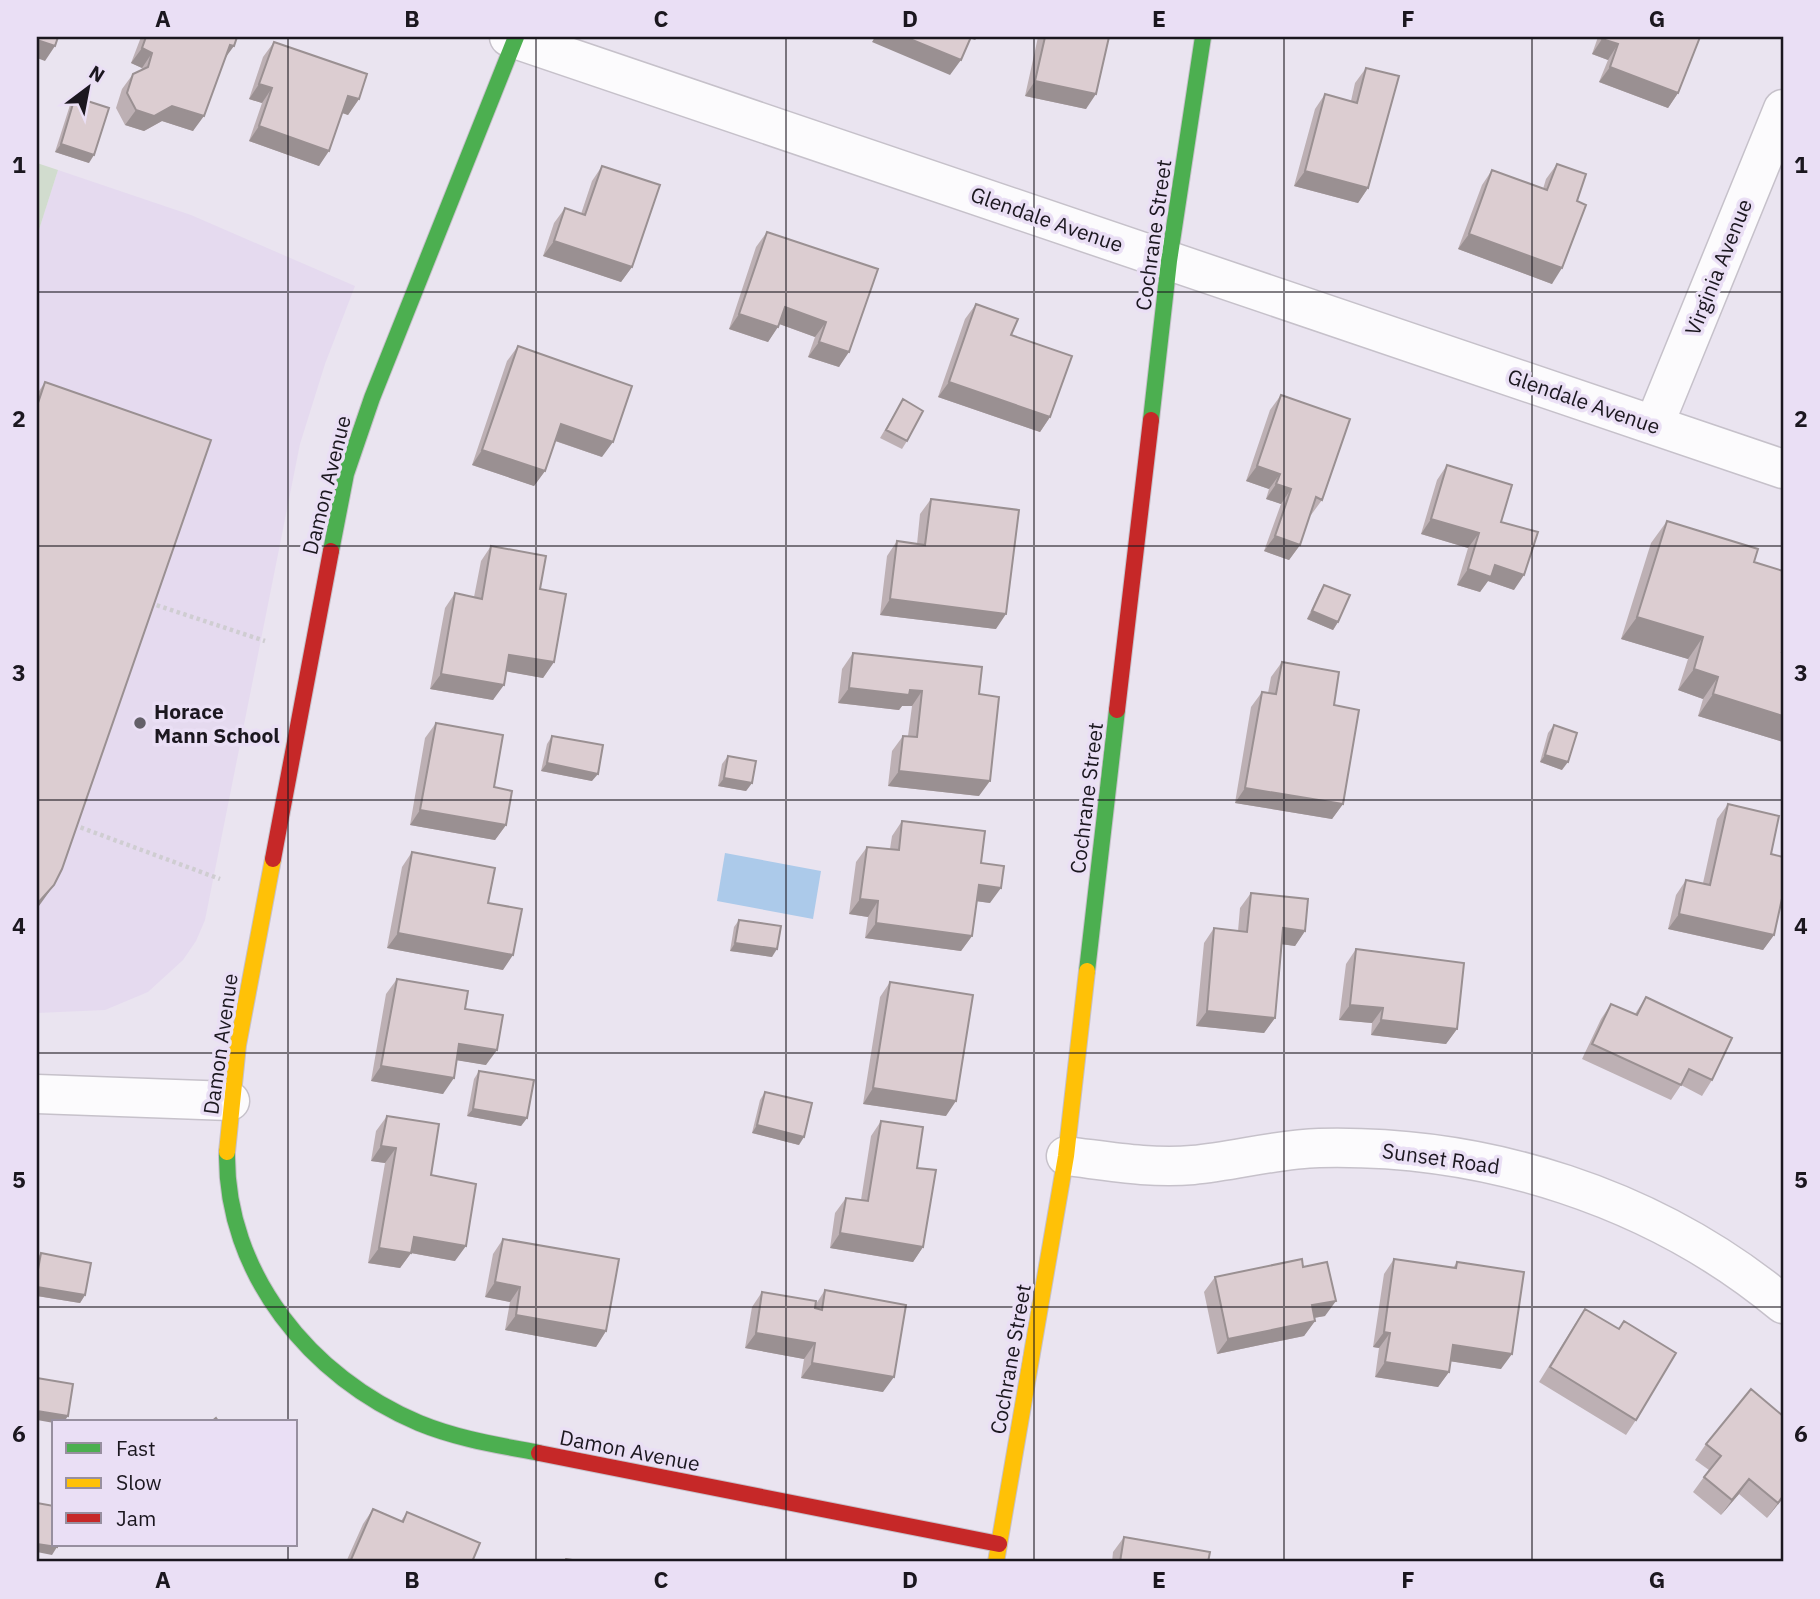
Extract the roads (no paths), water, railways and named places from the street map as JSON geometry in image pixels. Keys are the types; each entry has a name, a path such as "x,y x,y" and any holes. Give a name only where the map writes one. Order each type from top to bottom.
{"street":[{"name":"Glendale Avenue","path":"514,37 1783,469"},
{"name":"Damon Avenue","path":"514,37 354,448 338,512 230,1101 230,1192 246,1249 258,1277 289,1328 308,1350 354,1390 379,1406 415,1423 463,1438 999,1544"},
{"name":"Cochrane Street","path":"996,1562 1066,1156 1169,261 1203,37"},
{"name":"Virginia Avenue","path":"1654,425 1783,109"},
{"path":"37,1094 230,1101"},
{"name":"Sunset Road","path":"1066,1156 1175,1166 1291,1149 1344,1148 1419,1151 1483,1161 1545,1176 1652,1219 1779,1291"}],"water":[{"path":"725,853 821,871 813,919 717,901"}],"place":[{"name":"Horace Mann School","path":"140,723"}]}
